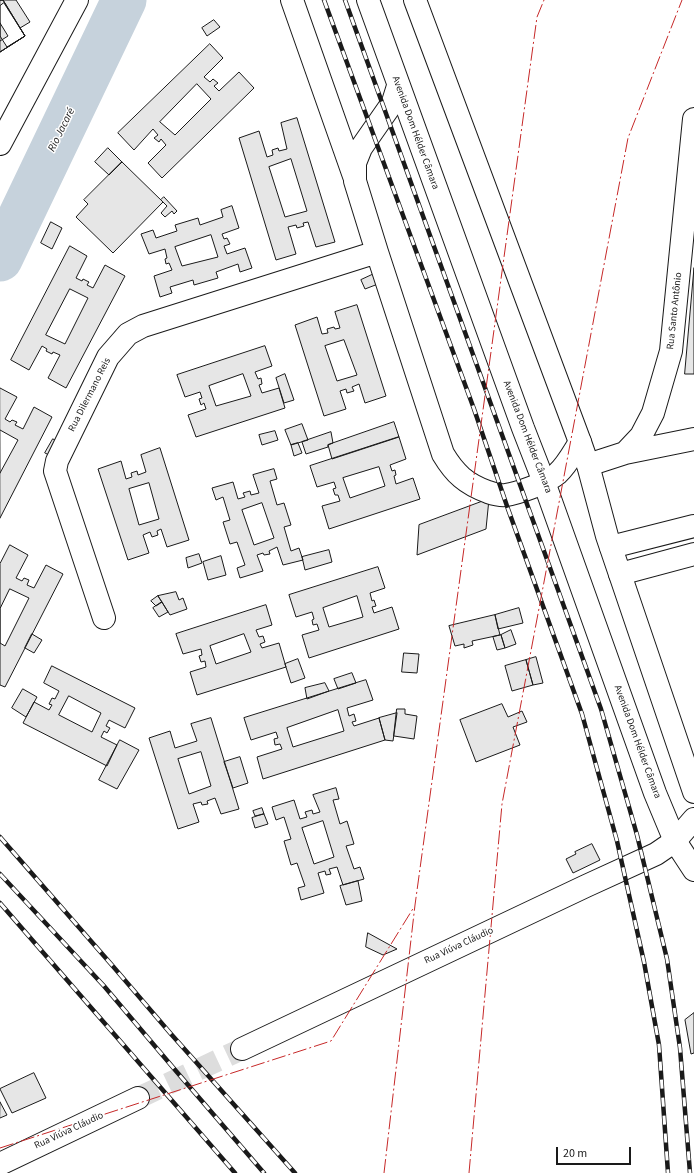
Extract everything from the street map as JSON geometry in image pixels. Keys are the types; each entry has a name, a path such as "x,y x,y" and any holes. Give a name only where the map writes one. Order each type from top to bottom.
{"street":[{"path":"0,144 76,0"},
{"path":"292,0 355,181 443,454 451,468 476,488 493,494 506,495 525,490 544,482 556,474 567,463 580,442"},
{"name":"Avenida Dom Hélder Câmara","path":"368,0 398,86 544,482 647,773 675,841 694,870"},
{"path":"415,0 580,442 588,465 607,536 694,791"},
{"path":"355,181 355,163 361,148 394,102 398,86"},
{"name":"Rua Santo Antônio","path":"588,465 625,453 641,436 653,413 671,351 694,119"},
{"name":"Rua Dilermano Reis","path":"104,618 54,471 57,461 108,357 128,334 143,326 377,252"},
{"path":"625,453 694,439"},
{"path":"611,547 694,526"},
{"path":"620,574 694,554"},
{"name":"Rua Viúva Cláudio","path":"242,1049 656,854 675,841 694,819"},
{"name":"Rua Viúva Cláudio","path":"0,1164 138,1098"}],"building":[{"path":"0,0 3,0 25,36 0,52"},
{"path":"0,0 3,0 25,36 0,52"},
{"path":"0,0 16,0 30,22 20,28 25,36 0,52"},
{"path":"4,3 25,36 7,47 0,36 0,6"},
{"path":"214,20 220,27 207,36 202,28"},
{"path":"0,23 8,36 0,41"},
{"path":"210,44 223,58 204,77 210,82 213,79 218,83 214,86 219,91 239,72 254,88 162,178 148,163 166,145 161,139 159,142 154,138 158,135 153,129 134,150 118,133"},
{"path":"197,84 211,99 175,135 160,122"},
{"path":"297,118 335,242 316,247 308,222 303,223 304,226 297,228 296,225 288,227 296,254 276,260 239,138 259,131 267,157 273,155 272,150 278,148 279,151 287,149 281,123"},
{"path":"108,148 122,162 109,175 95,162"},
{"path":"291,159 307,211 285,217 269,167"},
{"path":"122,162 163,202 113,253 76,217 88,204 84,200"},
{"path":"164,197 177,211 174,214 172,211 165,217 161,213 167,206 161,200"},
{"path":"232,206 239,228 222,234 224,239 227,238 230,244 224,246 227,254 245,248 252,268 240,272 238,264 216,272 218,278 194,285 193,280 170,287 172,293 160,297 154,276 172,270 169,263 166,264 165,259 167,258 165,249 149,254 141,234 153,230 156,238 177,231 175,225 198,218 200,225 223,217 221,210"},
{"path":"51,222 62,228 52,249 41,243"},
{"path":"211,235 218,257 182,266 175,247"},
{"path":"70,246 87,256 76,278 89,282 87,285 93,288 105,265 125,276 66,388 48,378 60,355 53,352 52,354 46,351 47,349 42,346 29,370 11,360"},
{"path":"694,268 694,374 685,374"},
{"path":"374,274 378,284 365,289 361,280"},
{"path":"70,289 88,298 65,344 46,335"},
{"path":"357,305 386,396 365,403 359,384 352,387 354,391 347,393 346,389 340,391 346,409 324,416 295,325 317,317 322,334 328,333 327,329 334,327 335,329 340,328 335,312"},
{"path":"344,340 357,375 337,381 325,346"},
{"path":"265,346 272,366 255,372 258,379 261,378 262,384 259,385 262,393 279,388 285,408 196,437 188,415 206,409 204,403 201,405 199,399 202,398 200,392 185,397 177,375"},
{"path":"243,374 251,396 216,406 209,386"},
{"path":"285,374 294,400 284,403 276,378"},
{"path":"0,388 17,397 5,419 10,422 12,420 17,422 15,425 23,429 34,407 52,417 0,518"},
{"path":"394,422 399,437 332,459 328,445"},
{"path":"302,424 308,440 291,445 285,430"},
{"path":"0,430 18,440 0,473"},
{"path":"275,431 278,440 262,445 259,435"},
{"path":"331,432 333,443 328,445 328,447 306,454 302,442"},
{"path":"399,437 406,459 390,465 392,471 395,470 396,475 394,476 396,484 413,478 420,499 329,529 322,506 340,501 338,495 335,495 333,489 336,488 334,482 317,487 310,466"},
{"path":"53,439 60,443 53,457 45,453"},
{"path":"298,443 302,453 294,456 291,445"},
{"path":"160,448 189,540 167,547 161,529 157,531 158,535 152,537 150,532 143,535 149,553 128,560 98,469 121,461 126,479 132,477 131,473 137,471 138,475 146,472 141,455"},
{"path":"379,467 385,486 350,498 343,478"},
{"path":"274,469 277,479 270,481 277,505 284,503 291,525 284,527 291,551 299,548 303,560 283,565 277,547 269,551 270,554 264,555 263,553 257,555 263,571 240,578 237,568 245,565 237,542 230,544 223,522 230,520 223,497 216,500 212,488 233,482 238,499 245,497 243,493 250,491 251,495 259,493 253,475"},
{"path":"149,483 159,519 139,525 129,489"},
{"path":"489,499 486,529 417,555 419,525"},
{"path":"262,503 274,538 254,545 242,510"},
{"path":"10,545 28,555 16,578 22,581 24,578 29,580 27,585 34,588 46,565 63,574 5,687 0,685 0,564"},
{"path":"329,550 332,562 305,570 302,557"},
{"path":"199,554 202,563 188,568 186,558"},
{"path":"221,556 226,575 208,580 203,562"},
{"path":"378,567 385,588 370,593 372,601 374,600 376,606 372,607 374,613 392,607 399,629 309,658 302,635 319,630 317,624 313,625 312,620 314,619 312,612 296,617 289,595"},
{"path":"10,589 29,598 5,646 0,643 0,609"},
{"path":"176,592 179,600 183,598 187,609 170,615 158,596"},
{"path":"158,596 162,602 156,606 151,601"},
{"path":"357,596 363,617 329,627 323,608"},
{"path":"162,602 168,612 159,617 153,608"},
{"path":"266,605 272,625 256,630 259,637 263,636 265,642 260,644 262,648 279,643 286,667 197,695 190,672 206,667 205,661 201,662 199,656 202,655 201,649 183,654 176,634"},
{"path":"519,608 523,623 498,629 495,615"},
{"path":"495,615 500,635 472,641 473,645 464,648 464,644 455,646 449,626"},
{"path":"511,630 516,644 505,648 501,635"},
{"path":"32,634 42,640 34,653 25,648"},
{"path":"244,634 251,652 216,664 210,646"},
{"path":"501,635 505,648 497,650 493,637"},
{"path":"404,653 419,654 417,673 402,672"},
{"path":"536,657 543,683 533,685 526,660"},
{"path":"298,659 305,678 291,683 285,664"},
{"path":"526,660 533,685 512,691 505,666"},
{"path":"52,666 135,708 125,728 109,720 106,726 110,728 107,733 104,731 101,737 117,745 107,766 23,723 34,702 49,710 52,705 49,704 52,698 55,699 59,691 44,683"},
{"path":"352,673 356,683 338,689 334,679"},
{"path":"366,680 373,700 347,708 349,716 354,714 356,721 352,722 354,726 379,718 385,740 263,779 257,757 282,749 280,744 275,745 274,739 278,738 276,732 251,740 244,718"},
{"path":"325,683 329,691 307,699 305,688"},
{"path":"23,689 37,697 26,717 12,708"},
{"path":"69,696 101,713 92,732 59,715"},
{"path":"502,704 508,717 522,711 527,722 513,727 520,745 476,762 460,720"},
{"path":"397,709 405,709 405,714 417,716 414,739 394,736"},
{"path":"338,710 344,731 293,747 287,728"},
{"path":"397,713 393,741 385,740 379,718"},
{"path":"211,718 239,809 221,814 215,798 207,801 208,804 202,805 201,802 193,804 199,822 178,829 149,738 170,731 175,748 197,741 191,724"},
{"path":"120,740 139,750 117,789 99,780"},
{"path":"201,752 211,786 189,794 178,759"},
{"path":"240,757 248,783 233,788 224,762"},
{"path":"336,788 339,799 333,800 340,824 347,821 354,844 346,846 354,869 360,867 364,879 343,885 337,867 329,869 331,874 326,875 325,871 318,873 324,893 301,900 298,888 305,886 297,863 291,865 284,841 291,839 284,817 276,820 272,807 294,800 300,819 307,817 305,812 312,810 313,814 320,812 313,795"},
{"path":"262,808 264,814 255,816 253,811"},
{"path":"264,814 268,824 255,828 252,818"},
{"path":"323,821 334,857 314,864 302,828"},
{"path":"592,844 600,860 573,873 566,859 576,854 575,852"},
{"path":"358,881 362,901 346,905 340,886"},
{"path":"368,933 397,949 383,955 366,947"},
{"path":"694,1013 694,1053 691,1054 685,1020"},
{"path":"34,1073 46,1098 12,1113 0,1089"},
{"path":"0,1102 7,1115 0,1118"}],"waterway":[{"name":"Rio Jacaré","path":"0,259 124,0"}],"tunnel":[{"path":"138,1098 242,1049"}],"railway":[{"path":"324,0 474,409 508,509 582,714 617,841 644,962 659,1045 668,1173"},
{"path":"345,0 601,709 637,835 667,959 680,1048 690,1173"},
{"path":"0,837 171,1034 295,1173"},
{"path":"0,874 104,986 264,1173"},
{"path":"0,903 235,1173"}],"power":[{"path":"384,1173 415,905 537,17 544,0"},
{"path":"469,1173 502,804 628,138 682,0"},
{"path":"0,1148 331,1041 414,907"}]}
